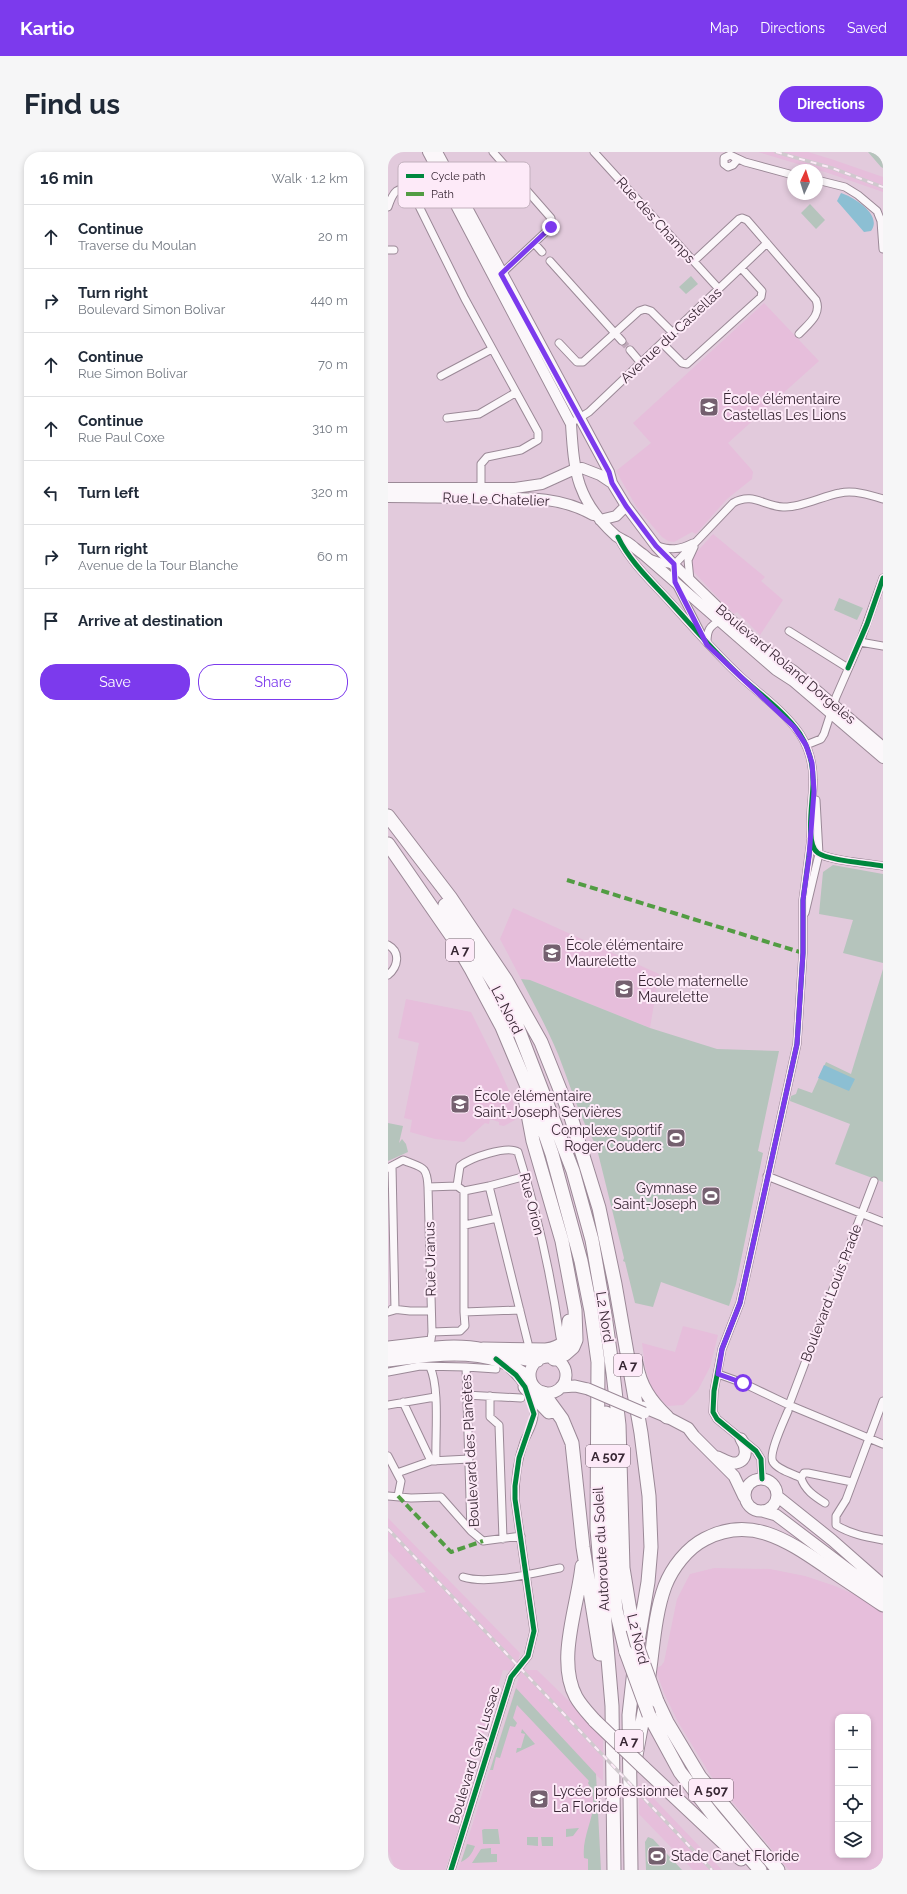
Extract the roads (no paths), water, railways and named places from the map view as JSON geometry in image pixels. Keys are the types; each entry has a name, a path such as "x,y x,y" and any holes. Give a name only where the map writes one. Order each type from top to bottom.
{"highway":[{"name":"A 7","path":"389,816 450,897 506,980 541,1042 571,1117 599,1208 641,1433 649,1496 650,1554 648,1582 637,1643 631,1697 629,1784 631,1870"},
{"name":"L2 Nord","path":"389,816 498,989 516,1023 573,1171 592,1240 611,1359 619,1425 623,1568 633,1629 639,1651 657,1701 667,1722 700,1777 778,1870"},
{"name":"Autoroute du Soleil","path":"388,844 434,909 471,969 502,1027 518,1064 552,1154 569,1210 591,1311 598,1362 597,1529 612,1706 614,1870"},
{"path":"518,1064 533,1141 554,1210 575,1310 576,1340 573,1347 565,1354 554,1359"},
{"path":"571,1117 583,1131 600,1181 626,1302 638,1374 648,1395 667,1417"},
{"path":"483,1349 546,1350 556,1349 564,1342 568,1335 569,1321 567,1269"},
{"name":"L2 Nord","path":"598,1362 607,1417 610,1550 616,1610 626,1652 649,1715 680,1772 714,1816 760,1870"},
{"path":"526,1387 566,1429"},
{"path":"543,1392 562,1419 572,1443 583,1547 600,1651 613,1831"},
{"path":"629,1784 642,1724 659,1610 666,1586 677,1565 699,1542 718,1533 737,1529 760,1531 771,1534 796,1546 883,1605"},
{"path":"583,1547 577,1601 568,1646 568,1667 575,1696 582,1707 595,1721 734,1852 750,1870"}],"main road":[{"path":"428,152 434,162"},
{"path":"437,152 442,162"},
{"path":"460,208 498,276"},
{"path":"465,208 498,276"},
{"name":"Boulevard Roland Dorgelès","path":"498,276 575,421 609,472 612,483 626,506 656,546 690,580 777,660 794,671 883,758"},
{"path":"575,421 572,455 575,469 586,501 600,520 609,519 616,516 626,506"},
{"path":"556,476 572,455"},
{"path":"575,469 591,471 612,483"},
{"name":"Rue Le Chatelier","path":"388,497 481,493 533,486 575,469"},
{"name":"Rue Le Chatelier","path":"388,488 481,493 552,500 581,508 600,520"},
{"name":"Boulevard Roland Dorgelès","path":"600,520 618,537 644,555 776,670 793,680 832,708 883,747"},
{"path":"388,1352 443,1346 483,1349 520,1359 538,1361"},
{"path":"388,1360 452,1355 514,1366 526,1387"},
{"path":"526,1387 532,1368 543,1358 554,1359 562,1364 565,1378 561,1387"},
{"path":"565,1373 588,1386 644,1410 684,1433 694,1436"},
{"path":"526,1387 534,1387 543,1392 553,1392 561,1387 588,1386"},
{"path":"644,1410 667,1417 688,1428 694,1436 734,1476 748,1506 757,1511 776,1516 784,1521 883,1596"},
{"path":"714,1455 730,1462 736,1463 741,1460 746,1452 746,1446 741,1438"},
{"path":"734,1476 773,1484 777,1496 832,1540 883,1585"},
{"path":"744,1497 745,1491 756,1480"},
{"path":"762,1512 772,1507 777,1496"}],"street":[{"path":"493,152 502,162"},
{"name":"Rue des Champs","path":"594,152 719,289"},
{"path":"738,159 787,173"},
{"path":"823,182 845,188 858,195 877,211 881,221 883,249"},
{"path":"388,207 393,194 398,190"},
{"path":"498,276 551,227 551,218 530,194"},
{"path":"420,208 465,300 538,432 538,440 521,450 487,457 481,464 481,493"},
{"path":"694,261 741,218 747,220 816,300 818,311 815,317 799,334"},
{"path":"534,243 542,252"},
{"name":"Avenue du Castellas","path":"575,421 589,412 768,243"},
{"path":"550,261 622,341"},
{"path":"662,343 682,363 687,364 761,297 762,291 742,269"},
{"path":"559,343 577,362 583,362 616,334 639,311 645,309 651,311 673,333"},
{"path":"441,376 492,349"},
{"path":"630,350 641,362"},
{"path":"447,418 479,414 516,393"},
{"path":"707,645 675,582 674,564 733,503 740,499 747,498 784,507 841,492 858,493 883,499"},
{"path":"618,537 622,546 638,568 707,645 786,718 800,734 806,745 812,763 817,812 819,854 804,917"},
{"path":"656,546 673,550 680,549 696,542"},
{"path":"690,580 688,560 696,542"},
{"path":"644,555 664,563 674,564"},
{"path":"806,745 821,739 824,734 832,708 860,642 883,578"},
{"path":"707,645 707,633 710,627 720,621"},
{"path":"789,631 848,668"},
{"path":"860,642 883,646"},
{"path":"756,1480 761,1459 753,1448 717,1419 713,1412 714,1392 722,1349 740,1303 797,1044 804,917 803,900 811,840 814,791"},
{"path":"811,840 819,854 883,866"},
{"path":"388,945 393,948 397,959 396,966 388,976"},
{"name":"Rue Orion","path":"457,1186 458,1173 461,1165 472,1158 505,1150 515,1150 518,1152 526,1176 554,1298 560,1337"},
{"name":"Rue Uranus","path":"390,1167 403,1160 424,1169 427,1174 432,1332"},
{"path":"390,1167 390,1310 431,1311"},
{"path":"428,1187 457,1186 464,1191 526,1176"},
{"path":"767,1176 883,1222"},
{"name":"Boulevard Louis Prade","path":"801,1478 776,1466 772,1462 772,1454 874,1181"},
{"path":"489,1186 528,1343"},
{"path":"388,1345 431,1340 432,1332 460,1331 465,1326 464,1191"},
{"path":"464,1225 497,1218"},
{"path":"464,1312 520,1310"},
{"path":"388,1372 420,1366 466,1367 496,1364"},
{"path":"430,1367 433,1374 435,1397 434,1461"},
{"name":"Boulevard des Planètes","path":"466,1367 471,1531 483,1541 521,1536"},
{"path":"718,1374 743,1383 788,1408 883,1444"},
{"path":"466,1395 490,1396 526,1387"},
{"name":"Boulevard Gay Lussac","path":"451,1870 511,1677 528,1656 534,1631 527,1574 515,1500 515,1486 519,1458 534,1414 526,1387"},
{"path":"490,1396 490,1417 499,1426 503,1539"},
{"path":"388,1405 435,1397"},
{"path":"883,1401 846,1500 836,1516 836,1526 857,1534 883,1540"},
{"path":"403,1402 434,1461"},
{"path":"388,1456 401,1482 398,1496"},
{"path":"397,1473 434,1461 470,1459"},
{"path":"825,1503 811,1494 803,1485 801,1478 804,1473 852,1482"},
{"path":"388,1496 411,1498 441,1497 471,1531"},
{"path":"463,1577 473,1581 560,1568"}],"water":[{"path":"841,193 853,198 870,213 874,225 871,231 864,232 837,201"},
{"path":"824,1065 855,1079 849,1091 818,1078"}],"tunnel":[{"path":"622,341 630,350"}],"railway":[{"path":"776,152 832,168 883,187"},
{"path":"388,1529 712,1870"}],"place":[{"name":"École élémentaire Castellas Les Lions","path":"709,407"},
{"name":"École élémentaire Maurelette","path":"552,953"},
{"name":"École maternelle Maurelette","path":"624,989"},
{"name":"École élémentaire Saint-Joseph Servières","path":"460,1104"},
{"name":"Complexe sportif Roger Couderc","path":"676,1138"},
{"name":"Gymnase Saint-Joseph","path":"711,1196"},
{"name":"Lycée professionnel La Floride","path":"539,1799"},
{"name":"Stade Canet Floride","path":"657,1856"}]}
